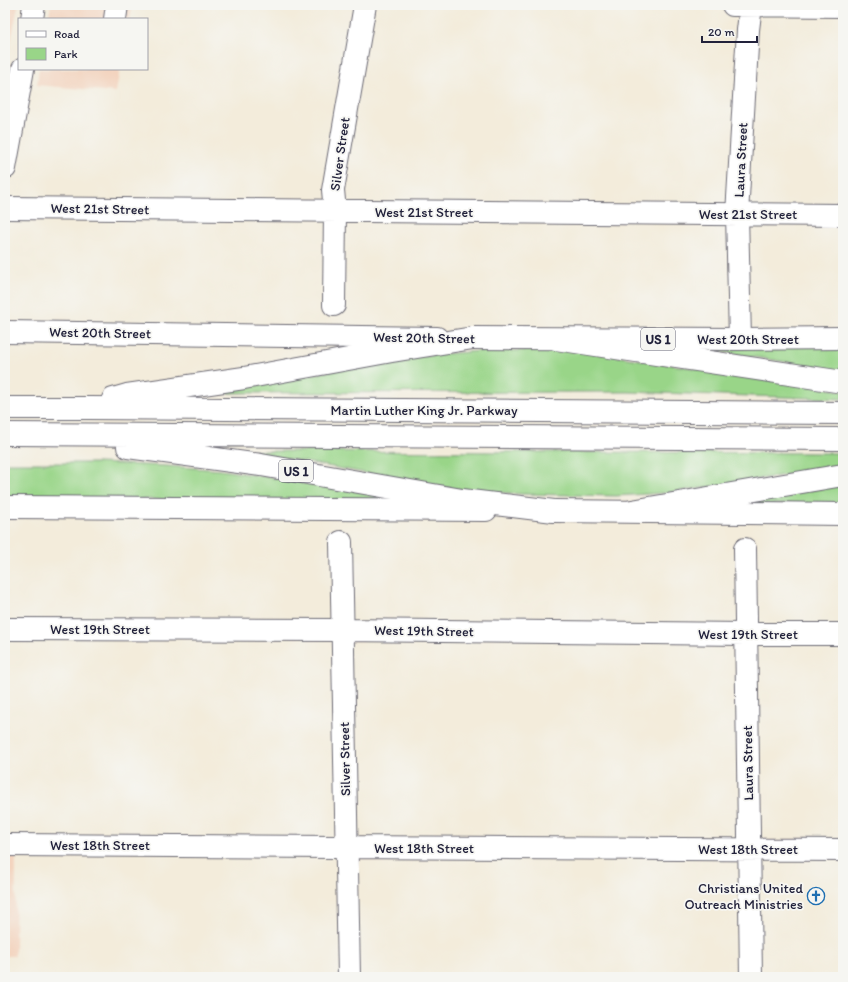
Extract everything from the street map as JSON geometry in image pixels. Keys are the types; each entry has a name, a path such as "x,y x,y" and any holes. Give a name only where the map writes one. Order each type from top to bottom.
{"main road":[{"path":"32,18 34,5"},
{"path":"115,18 118,5"},
{"name":"Silver Street","path":"334,305 335,211 333,190 365,5"},
{"path":"733,5 843,6"},
{"name":"Laura Street","path":"740,339 738,214 748,30 751,5"},
{"path":"5,168 23,70"},
{"name":"West 21st Street","path":"5,208 843,215"},
{"name":"West 20th Street","path":"5,332 556,339 843,338"},
{"path":"89,408 127,395 244,378 473,338"},
{"path":"556,339 843,382"},
{"name":"Martin Luther King Jr. Parkway","path":"5,408 843,413"},
{"name":"Martin Luther King Jr. Parkway","path":"5,434 843,439"},
{"name":"US 1","path":"37,434 261,465 462,500 554,511 843,514"},
{"path":"632,511 843,475"},
{"path":"5,507 554,511"},
{"name":"Silver Street","path":"341,542 349,977"},
{"name":"Laura Street","path":"745,549 751,977"},
{"name":"West 19th Street","path":"5,629 843,634"},
{"name":"West 18th Street","path":"5,845 843,850"}],"shaded area":[{"path":"5,5 18,5 5,73"},
{"path":"51,5 133,5 130,18 48,18"},
{"path":"39,70 120,70 116,92 37,85"},
{"path":"5,856 16,856 15,956 5,956"}],"green space":[{"path":"646,342 843,345 843,371 710,350 702,352"},
{"path":"575,350 843,391 843,399 628,392 213,393 406,357 480,351"},
{"path":"254,451 843,453 843,466 664,493 616,496 521,494 447,488 261,454"},
{"path":"5,463 98,463 221,470 422,500 5,499"},
{"path":"843,485 843,503 712,505"}],"place":[{"name":"Christians United Outreach Ministries","path":"816,896"}]}
